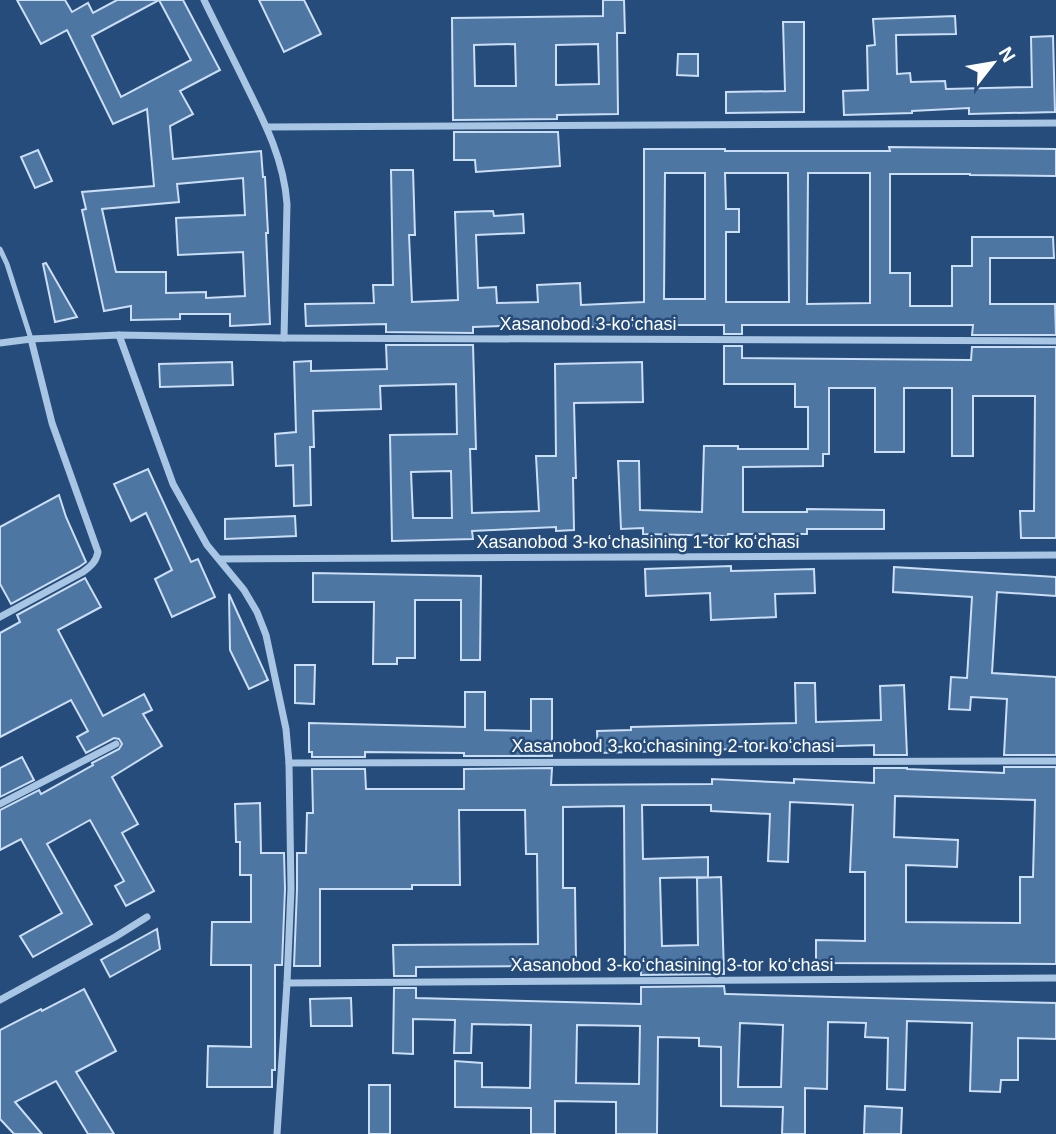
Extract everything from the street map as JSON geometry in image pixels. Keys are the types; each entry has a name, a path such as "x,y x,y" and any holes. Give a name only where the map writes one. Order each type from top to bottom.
{"street":[{"path":"204,0 267,127 286,186 284,338"},
{"path":"267,127 1056,123"},
{"path":"119,335 173,484 207,545 244,590 257,612 266,635 286,729 289,763 290,889 288,984 277,1134"},
{"name":"Xasanobod 3-koʻchasi","path":"0,343 119,335 1056,341"},
{"path":"0,617 83,572 94,563 98,552 52,422 31,339"},
{"name":"Xasanobod 3-koʻchasining 1-tor koʻchasi","path":"219,559 1056,555"},
{"path":"0,804 116,744"},
{"name":"Xasanobod 3-koʻchasining 2-tor koʻchasi","path":"289,763 1056,761"},
{"path":"0,1000 147,917"},
{"name":"Xasanobod 3-koʻchasining 3-tor koʻchasi","path":"288,984 1056,978"}],"lane":[{"path":"0,250 8,264 31,339"}],"building":[{"path":"17,0 65,0 72,12 88,3 93,13 117,0 159,0 183,0 220,70 180,91 193,114 170,126 173,159 261,151 268,233 270,324 230,326 230,314 180,314 180,319 131,320 131,306 104,311 82,210 86,209 82,192 154,186 147,109 113,124 67,30 41,44","holes":["159,0 191,60 121,97 92,36","243,178 245,215 176,218 178,255 243,252 245,296 206,298 206,292 166,293 166,272 116,272 102,209 179,202 177,184"]},
{"path":"259,0 304,0 321,34 284,52"},
{"path":"603,0 624,0 625,33 617,33 618,114 557,115 557,119 453,120 452,18 603,16","holes":["515,44 516,86 475,86 474,45","598,44 599,84 556,85 556,45"]},
{"path":"955,16 956,34 896,35 897,74 910,73 911,82 945,81 946,89 1032,87 1031,37 1053,36 1055,112 969,114 969,108 844,115 843,91 868,90 867,46 875,45 873,19"},
{"path":"783,22 804,22 804,112 726,113 726,92 785,91"},
{"path":"678,54 698,54 698,76 677,75"},
{"path":"454,132 558,132 560,166 476,172 475,160 454,160"},
{"path":"889,147 1056,149 1056,176 890,174 890,273 910,273 910,306 952,306 952,266 972,266 972,237 1053,237 1054,258 990,258 990,304 1055,304 1056,335 972,335 973,325 742,325 742,334 724,334 724,325 562,328 562,324 473,327 473,333 386,332 386,324 306,326 305,304 374,303 373,285 393,285 391,170 413,170 415,235 409,235 412,302 458,300 455,212 493,211 494,216 523,214 524,233 476,235 478,288 496,287 497,303 538,302 537,285 580,283 581,305 644,302 644,149 890,151","holes":["665,173 705,173 705,299 664,299","725,173 788,173 789,302 726,302 726,232 739,232 739,209 726,209","808,173 870,173 870,303 807,304"]},
{"path":"38,150 52,181 35,188 21,157"},
{"path":"46,263 77,317 55,322 43,264"},
{"path":"386,345 473,345 476,449 470,449 472,513 539,511 536,456 556,456 555,364 642,362 643,402 574,403 574,530 556,531 556,527 472,531 473,539 392,541 390,435 457,434 456,384 380,386 381,409 313,411 314,447 310,447 311,505 294,506 293,465 276,466 275,434 296,432 294,362 311,361 311,371 387,369","holes":["451,471 452,518 413,518 411,472"]},
{"path":"724,346 742,346 742,358 971,360 972,347 1056,347 1056,538 1021,538 1020,511 1034,511 1035,396 973,396 973,456 952,456 952,388 904,388 904,452 875,452 875,388 829,388 829,454 823,454 823,466 743,467 743,512 884,510 884,529 807,529 807,534 728,536 643,534 643,528 621,529 618,461 639,461 640,510 702,512 704,446 808,449 808,407 795,407 795,384 724,384"},
{"path":"232,362 233,385 160,387 159,364"},
{"path":"148,469 191,562 198,559 215,597 172,617 155,579 172,570 146,513 131,521 114,484"},
{"path":"59,495 86,562 11,604 0,584 0,527"},
{"path":"295,516 296,536 225,539 225,519"},
{"path":"731,566 731,571 814,569 815,593 775,594 776,617 711,620 710,593 646,596 645,569"},
{"path":"894,567 1056,577 1056,596 997,592 992,673 1056,677 1056,755 1004,755 1007,699 971,697 970,710 949,709 951,677 967,678 972,597 893,592"},
{"path":"313,573 481,576 480,660 461,660 461,600 415,600 415,658 397,658 397,664 373,664 374,602 313,602"},
{"path":"85,578 101,607 58,630 103,716 144,694 152,710 143,714 162,746 112,777 138,824 122,833 154,891 126,906 115,886 124,881 90,820 47,844 92,924 33,957 20,936 62,913 21,839 0,850 0,810 39,790 41,794 119,749 122,744 119,739 114,738 86,753 77,737 88,731 71,700 0,737 0,633 20,622 17,615"},
{"path":"229,594 268,680 249,689 230,650"},
{"path":"295,665 315,665 314,704 295,703"},
{"path":"795,683 815,683 816,722 881,720 880,686 904,685 907,755 874,755 874,745 598,753 597,731 631,730 631,727 796,723"},
{"path":"465,692 485,692 485,730 531,731 531,699 552,699 552,756 365,752 365,757 312,757 312,752 309,752 309,723 465,727"},
{"path":"22,757 34,780 0,797 0,768"},
{"path":"1004,767 1056,767 1056,964 816,963 816,940 865,941 865,872 850,872 853,805 790,802 788,862 768,861 770,814 711,811 711,805 642,805 643,859 708,857 708,877 660,878 662,946 698,945 697,878 721,877 724,974 641,975 641,961 625,961 624,806 563,807 563,888 575,888 576,961 560,961 559,966 416,967 416,976 394,976 393,945 538,944 537,854 526,854 525,810 459,810 460,885 412,885 412,889 320,889 320,966 294,966 297,853 306,853 307,813 313,813 312,769 365,769 366,789 464,789 464,769 552,768 551,785 712,784 712,779 874,783 874,768 1004,773","holes":["895,796 1035,800 1033,877 1020,877 1020,923 906,922 906,865 957,867 958,840 894,837"]},
{"path":"260,803 261,853 284,853 282,965 275,965 275,1070 272,1070 272,1087 207,1087 208,1046 251,1047 251,965 211,965 212,922 251,922 251,875 240,875 240,842 236,842 235,804"},
{"path":"157,929 160,949 110,977 101,960"},
{"path":"724,986 725,994 1056,1003 1056,1039 1018,1038 1018,1080 1001,1080 1000,1092 970,1091 972,1023 907,1021 905,1090 887,1089 888,1038 865,1037 866,1023 828,1022 827,1089 805,1088 805,1134 782,1134 783,1107 721,1106 721,1047 699,1046 699,1038 658,1037 657,1134 616,1134 616,1102 555,1101 555,1134 531,1134 531,1108 455,1107 455,1061 482,1063 482,1087 530,1088 531,1025 472,1024 471,1053 454,1053 455,1020 413,1019 413,1054 393,1053 394,988 416,988 416,998 641,1004 641,987","holes":["740,1023 783,1025 781,1087 738,1087","577,1025 640,1026 639,1084 576,1083"]},
{"path":"84,989 116,1051 76,1072 114,1134 88,1134 56,1081 15,1102 42,1134 14,1134 0,1119 0,1030"},
{"path":"351,998 352,1026 311,1026 310,999"},
{"path":"369,1085 390,1085 390,1134 369,1134"},
{"path":"865,1106 902,1108 901,1134 864,1134"}]}
